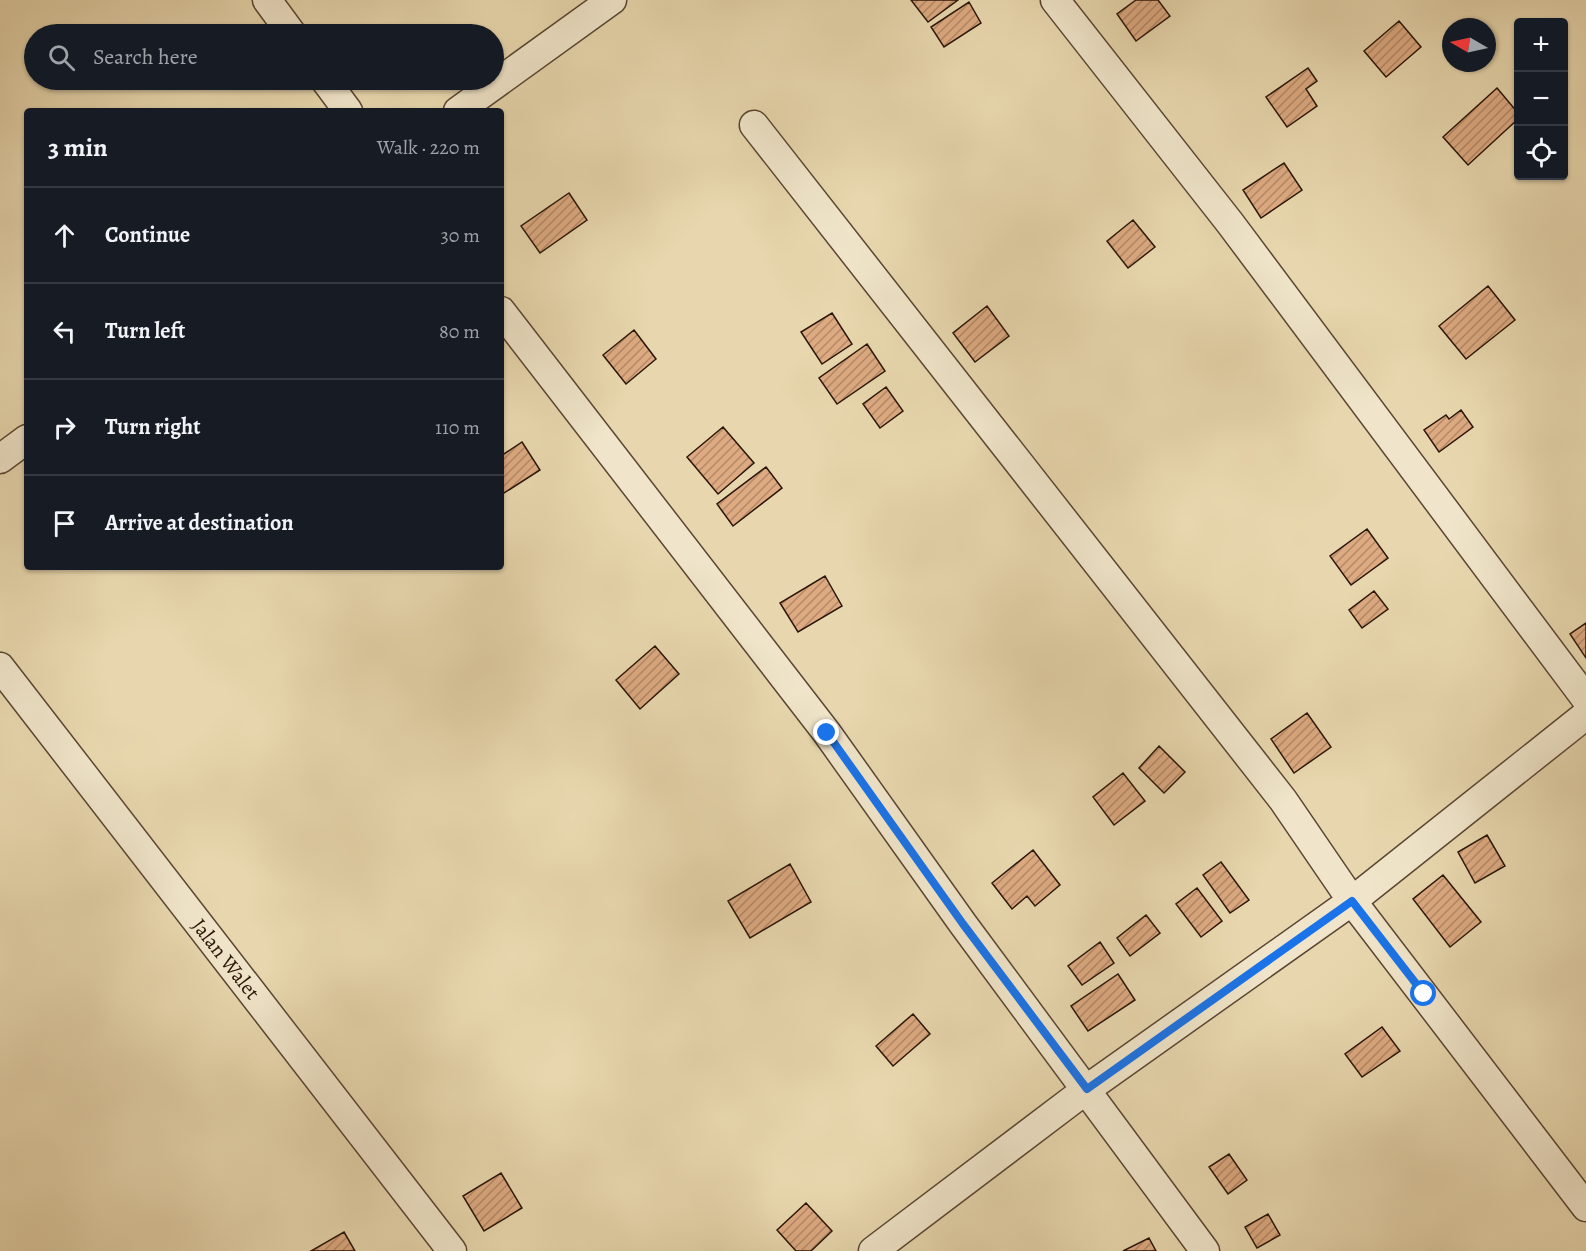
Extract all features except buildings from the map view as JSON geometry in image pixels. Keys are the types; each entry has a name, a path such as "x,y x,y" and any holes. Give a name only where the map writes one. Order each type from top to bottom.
{"street":[{"path":"267,0 285,24"},
{"path":"504,78 612,0"},
{"path":"1055,0 1230,223 1586,699"},
{"path":"332,90 346,108"},
{"path":"462,108 487,90"},
{"path":"754,125 1284,800 1352,901 1586,1207"},
{"path":"504,315 827,733 970,933 1205,1251"},
{"path":"0,459 24,441"},
{"name":"Jalan Walet","path":"0,667 452,1251"},
{"path":"873,1251 1087,1089 1352,901 1586,714"}],"route":[{"path":"827,733 963,924 1087,1089 1352,901 1424,994"}]}
